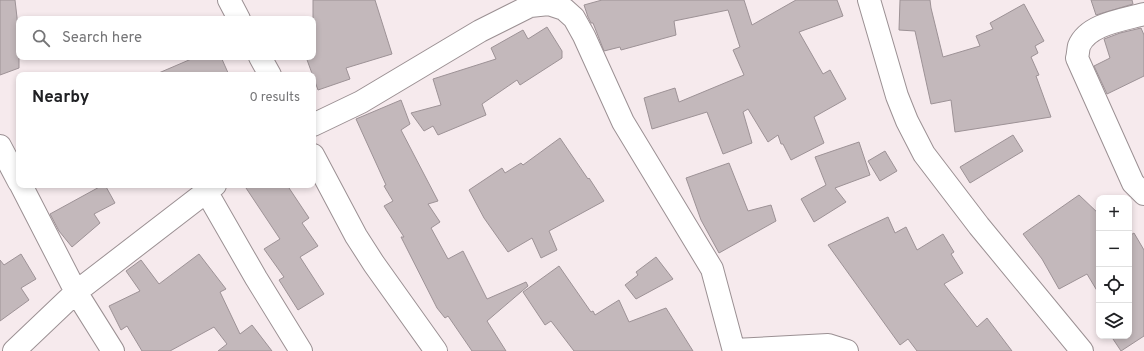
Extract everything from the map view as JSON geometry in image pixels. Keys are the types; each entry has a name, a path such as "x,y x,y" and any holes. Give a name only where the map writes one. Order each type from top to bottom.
{"street":[{"path":"229,0 238,16"},
{"path":"869,0 897,96 907,121 924,154 979,226 1082,351"},
{"path":"316,124 361,102 529,3 549,4 564,9 574,18 584,36 623,122 712,269 734,350 828,345 847,351"},
{"path":"1144,14 1099,26 1086,35 1079,46 1077,58 1133,183 1144,194"},
{"path":"262,60 268,72"},
{"path":"0,146 16,176"},
{"path":"316,161 356,236 374,264 436,351"},
{"path":"22,188 76,292 113,351"},
{"path":"14,351 76,292 210,188 256,278 301,351"}],"building":[{"path":"0,0 15,0 17,16 16,60 19,60 19,68 0,75"},
{"path":"313,0 375,0 392,54 346,68 350,79 318,90 316,84 316,72 311,72 307,60 316,60 316,16 313,16"},
{"path":"602,0 744,0 752,25 796,0 837,0 843,16 799,32 823,74 830,70 846,99 814,117 824,143 791,160 783,144 781,144 778,135 768,142 748,109 743,112 752,143 723,154 707,112 652,129 644,98 675,88 679,102 744,75 733,50 740,47 728,10 674,21 676,35 621,50 620,47 604,51 584,5"},
{"path":"900,0 930,0 943,57 980,46 976,36 993,29 990,23 1024,4 1044,41 1035,46 1038,53 1031,57 1039,75 1036,76 1051,117 955,132 951,100 931,104 915,31 899,30"},
{"path":"1091,0 1132,0 1133,4 1096,15"},
{"path":"547,27 562,51 562,58 520,85 517,80 482,104 486,115 438,135 433,126 424,131 411,113 441,105 433,79 496,59 491,48 523,30 528,39"},
{"path":"1141,28 1144,35 1144,76 1107,94 1094,66 1110,58 1104,39"},
{"path":"189,60 222,60 228,72 161,72"},
{"path":"401,100 410,124 401,130 438,201 428,204 440,222 431,228 448,259 463,251 487,299 526,282 528,286 487,321 506,351 472,351 448,316 445,318 437,308 401,237 404,237 384,206 393,201 384,186 386,185 356,119"},
{"path":"1013,135 1023,151 970,183 960,167"},
{"path":"560,138 604,201 549,231 557,250 541,258 532,238 508,252 484,218 469,190 502,168 505,173 521,163 523,165"},
{"path":"859,142 870,175 835,188 846,202 814,222 801,199 826,185 815,157"},
{"path":"885,151 897,171 880,181 868,161"},
{"path":"729,163 748,211 771,205 776,221 719,253 701,220 686,178"},
{"path":"98,188 107,188 115,203 94,214 100,223 72,247 59,231 50,214"},
{"path":"246,188 289,188 309,218 302,223 318,246 300,257 324,294 298,310 279,280 284,277 264,249 280,239"},
{"path":"1079,195 1096,211 1096,289 1087,274 1059,289 1042,259 1023,234"},
{"path":"888,217 895,233 906,227 917,250 943,234 954,252 951,254 963,273 944,284 977,327 987,318 1012,351 917,351 908,339 900,345 828,245"},
{"path":"1134,233 1144,250 1144,336 1121,351 1113,339 1132,339 1132,234"},
{"path":"21,254 36,279 21,288 29,300 0,321 0,260 4,265"},
{"path":"199,254 226,289 220,292 240,334 252,325 272,351 218,351 227,344 214,327 170,351 142,351 127,326 121,330 109,306 140,291 126,271 141,260 159,284"},
{"path":"656,257 673,279 636,299 625,285 638,275 636,272"},
{"path":"559,266 591,312 593,311 595,315 619,300 629,322 666,308 693,351 574,351 551,321 545,325 523,292"}]}
